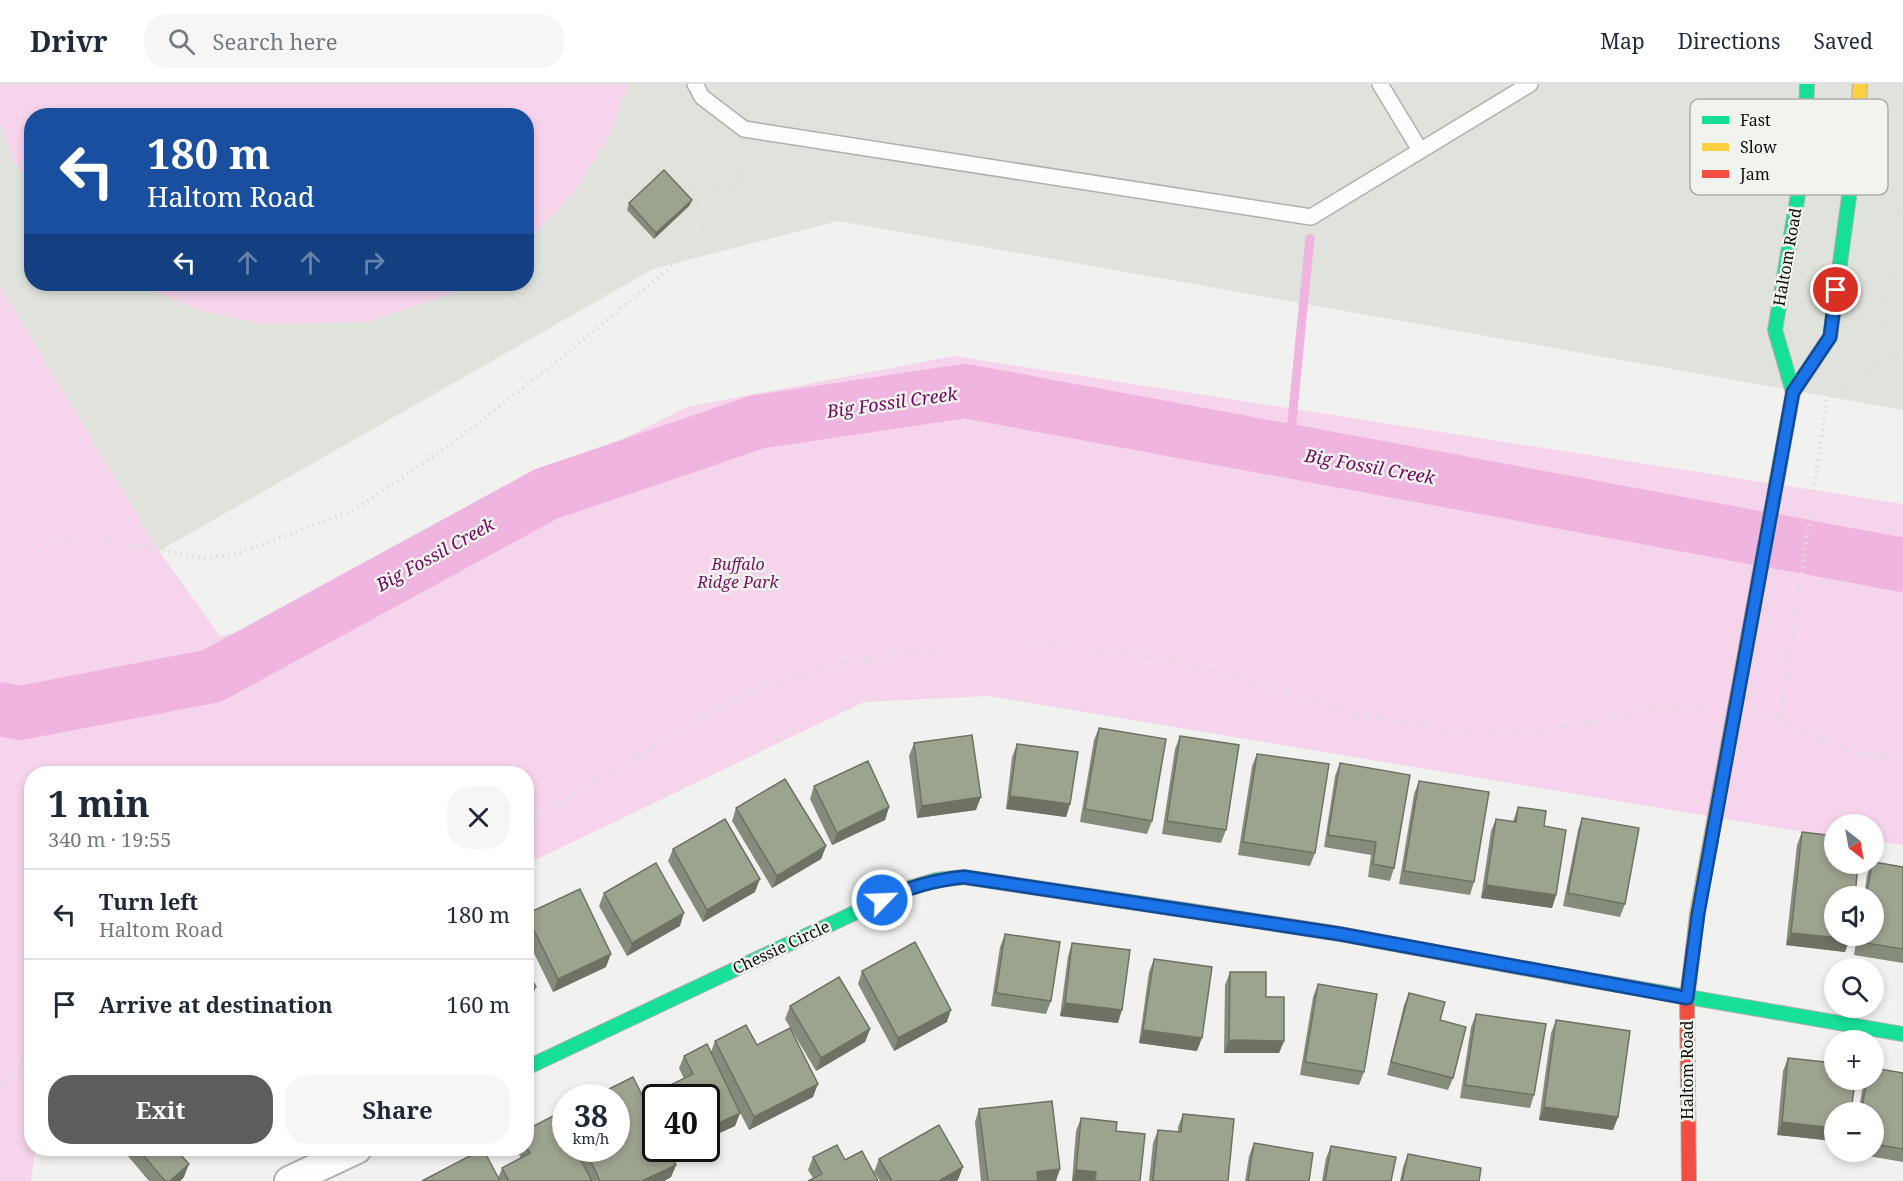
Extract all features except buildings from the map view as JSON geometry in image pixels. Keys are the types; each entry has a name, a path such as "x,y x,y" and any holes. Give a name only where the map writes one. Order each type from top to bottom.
{"main road":[{"name":"Haltom Road","path":"1807,84 1807,99"},
{"name":"Haltom Road","path":"1859,99 1860,84"},
{"name":"Haltom Road","path":"1793,392 1775,330 1798,195"},
{"name":"Haltom Road","path":"1689,1181 1687,998 1698,914 1793,392 1830,337 1850,195"},
{"name":"Chessie Circle","path":"534,1064 903,890 936,880 964,877 1340,934 1687,998 1903,1034"}],"street":[{"path":"290,1181 342,1156"}],"lane":[{"path":"695,84 702,97 744,129 1311,217 1530,84"},
{"path":"1380,84 1420,150"}],"path":[{"path":"684,195 691,190 703,187 731,191 739,182 744,129"},
{"path":"46,545 78,537 94,536 125,546 144,546 201,558 237,554 354,510 450,445 569,352 694,247 699,240 703,223 699,206 691,190"},
{"path":"1893,356 1882,323 1903,197"},
{"path":"1903,351 1827,399 1781,716 1783,721 1851,751 1903,761"},
{"path":"534,818 685,727 763,686 840,664 921,650 1056,645 1162,658 1263,685 1361,715 1457,732 1522,733 1598,722 1650,707 1694,706 1781,716"},
{"path":"0,1091 24,1060"}],"shaded area":[{"path":"0,84 1903,84 1903,410 838,221 653,269 159,551 0,286"}],"green space":[{"path":"0,84 627,84 628,86 608,137 576,190 534,235 534,108 24,108 24,174 14,162 0,124"},
{"name":"Buffalo Ridge Park","path":"0,286 159,551 220,636 236,633 687,407 954,356 1903,504 1903,845 1884,842 1884,814 1824,814 1824,835 989,696 864,702 534,861 534,766 24,766 24,1156 34,1156 31,1181 0,1181"},
{"path":"155,291 456,291 367,322 260,324 198,310"}],"waterway":[{"path":"1289,451 1310,238"},
{"name":"Big Fossil Creek","path":"0,709 20,713 212,676 546,494 757,422 965,391 1903,565"}],"traffic: fast":[{"path":"1807,84 1807,99"},
{"path":"1793,392 1775,330 1798,195"},
{"path":"1758,583 1793,392 1830,337 1849,195"},
{"path":"534,1064 903,890 936,880 964,877 1191,911"},
{"path":"1566,976 1903,1034"}],"traffic: slow":[{"path":"1859,99 1860,84"},
{"path":"1693,949 1697,914 1758,583"},
{"path":"1191,911 1340,934 1566,976"}],"traffic: jam":[{"path":"1689,1181 1687,998 1693,949"}],"route":[{"path":"882,900 903,890 936,880 964,877 1340,934 1687,998 1698,914 1793,392 1830,337 1836,290"}]}
